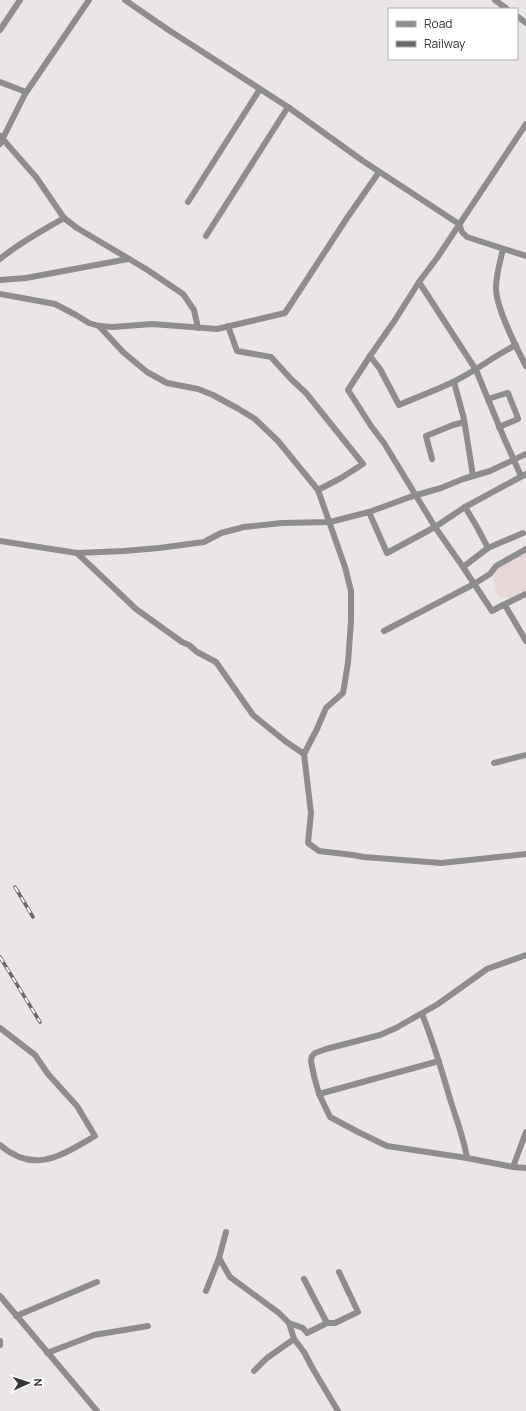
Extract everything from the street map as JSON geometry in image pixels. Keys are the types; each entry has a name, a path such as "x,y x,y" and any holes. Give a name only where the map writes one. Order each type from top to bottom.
{"street":[{"path":"0,30 20,0"},
{"path":"89,0 26,92 1,139 36,177 64,218 77,228 146,269 183,294 194,310 198,328"},
{"path":"125,0 167,29 260,88 379,172 459,224 462,232 467,237 526,256"},
{"path":"495,0 507,8"},
{"path":"518,17 526,23"},
{"path":"0,82 26,92"},
{"path":"188,202 260,88"},
{"path":"206,236 288,107"},
{"path":"526,124 348,390 371,426 384,443 434,527 463,566 492,611 526,594"},
{"path":"0,294 55,304 89,323 99,326 113,327 152,324 217,328 285,313 346,218 379,172"},
{"path":"0,259 13,248 64,218"},
{"path":"503,249 498,271 496,290 501,310 526,366"},
{"path":"0,280 26,278 128,259"},
{"path":"369,512 387,553 434,527 465,507 524,475 513,460 476,370 419,282"},
{"path":"99,326 124,352 147,372 167,383 198,389 214,395 255,419 278,441 318,490 345,567 351,591 351,621 348,663 343,693 326,708 304,754 311,813 308,844 319,851 364,857 441,863 526,854"},
{"path":"228,326 237,351 271,357 306,393 363,464 318,490"},
{"path":"370,356 380,369 398,405 454,382 476,370 499,353 516,345"},
{"path":"454,382 464,422 473,476"},
{"path":"488,399 508,393 518,418 518,420 499,427"},
{"path":"432,459 426,436 453,424 464,422"},
{"path":"0,541 77,553 159,548 204,542 221,533 244,527 282,523 330,522 369,512 441,488 526,454"},
{"path":"465,507 488,548"},
{"path":"463,566 488,548 522,533"},
{"path":"384,631 474,584 490,574 496,566 526,549"},
{"path":"77,553 136,609 182,642 216,662 253,715 285,741 304,754"},
{"path":"503,605 506,607 526,641"},
{"path":"494,763 526,755"},
{"path":"526,955 488,969 422,1014 396,1028 380,1035 326,1049 312,1056 314,1076 319,1094 330,1118 387,1146 526,1168"},
{"path":"422,1014 432,1038 451,1104 460,1127 467,1158"},
{"path":"0,1028 35,1055 48,1074 77,1106 95,1136 60,1156 47,1159 33,1160 21,1157 0,1145"},
{"path":"319,1094 439,1061"},
{"path":"513,1167 526,1132"},
{"path":"206,1291 219,1258 226,1232"},
{"path":"219,1258 230,1276 279,1313 289,1323 303,1328 307,1333 327,1323 335,1323 358,1312 339,1272"},
{"path":"304,1279 327,1323"},
{"path":"16,1316 97,1282"},
{"path":"0,1296 3,1304 16,1316 97,1411"},
{"path":"289,1323 294,1339 304,1352 338,1411"},
{"path":"47,1353 94,1335 148,1326"},
{"path":"254,1371 268,1358 294,1339"},
{"path":"0,1340 0,1345"}],"shaded area":[{"path":"526,551 526,591 511,598 499,597 495,589 493,570"}],"railway":[{"path":"15,887 33,917"},
{"path":"0,957 40,1022"}]}
